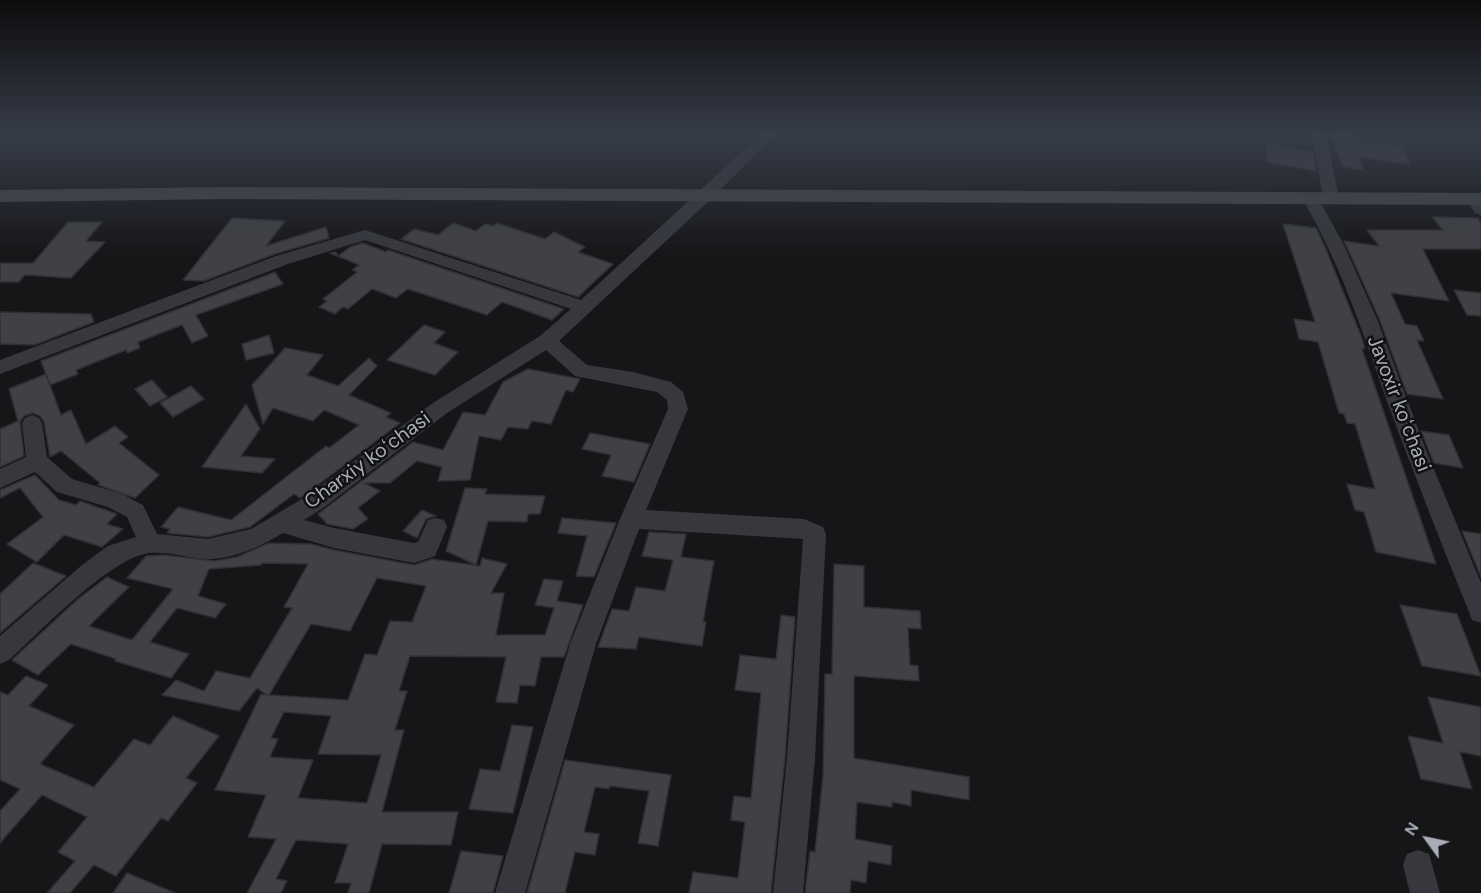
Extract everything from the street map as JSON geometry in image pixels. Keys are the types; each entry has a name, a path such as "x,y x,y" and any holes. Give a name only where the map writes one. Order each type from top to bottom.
{"main road":[{"path":"0,196 227,193 706,195 1320,198 1479,203"}],"street":[{"name":"Charxiy koʻchasi","path":"0,652 90,572 116,553 150,543 208,549 259,536 282,524 440,408 547,341 727,175"},
{"path":"1320,175 1320,198"},
{"name":"Javoxir koʻchasi","path":"1320,198 1325,222 1370,328 1432,493 1481,612"},
{"path":"0,367 282,260 365,235 584,307"},
{"path":"510,893 583,644 631,519 678,409 675,397 664,387 633,379 582,371 547,341"},
{"path":"0,352 41,351"},
{"path":"32,423 38,461 65,486 114,500 135,510 150,543"},
{"path":"0,479 38,461"},
{"path":"631,519 804,528 815,534 801,746 788,893"},
{"path":"282,524 334,538 414,553 427,549 436,526"}],"building":[{"path":"1432,217 1478,218 1481,223 1481,249 1423,249 1449,301 1391,293 1405,324 1417,326 1424,341 1417,340 1443,399 1407,394 1379,318 1344,241 1379,246 1367,230 1443,230"},
{"path":"232,218 285,221 266,246 326,227 329,238 275,254 204,281 183,280"},
{"path":"68,222 102,222 86,241 105,242 71,278 25,275 19,282 0,282 0,263 33,263"},
{"path":"453,223 476,231 485,224 493,226 497,223 545,239 554,232 585,247 578,252 613,264 578,297 401,239 414,229 438,235"},
{"path":"1283,224 1316,228 1326,249 1360,333 1365,348 1362,349 1436,564 1376,552 1364,512 1355,510 1347,484 1375,489 1355,424 1347,423 1344,414 1339,413 1318,342 1299,339 1294,319 1315,322"},
{"path":"363,243 564,309 552,320 502,302 487,315 408,289 396,298 372,289 348,309 343,307 335,314 319,307 327,301 323,299 357,272 352,270 359,265 330,253 336,252 338,256 350,247"},
{"path":"275,272 283,284 196,315 208,336 192,343 182,325 138,342 140,348 127,353 126,350 76,370 78,374 50,385 41,361"},
{"path":"1454,290 1481,293 1481,316 1467,315"},
{"path":"0,312 91,314 94,322 34,345 0,344"},
{"path":"424,325 445,332 434,343 458,352 435,375 387,360"},
{"path":"269,335 274,353 246,360 242,344"},
{"path":"285,348 323,355 307,375 338,386 369,358 377,366 349,395 391,413 386,417 400,423 306,494 300,498 294,494 250,527 208,537 167,533 170,529 161,527 178,507 231,520 326,446 329,448 359,425 324,410 313,421 273,408 263,424 252,385"},
{"path":"528,369 580,379 573,392 566,390 551,424 532,421 528,429 508,427 501,440 479,436 470,480 438,481 442,467 417,461 390,483 364,483 380,491 358,508 368,519 353,529 327,524 318,514 413,442 443,450 463,412 485,415 503,382"},
{"path":"46,374 61,415 71,410 86,444 115,426 128,437 119,443 159,475 135,498 98,485 100,483 61,451 50,457 44,422 40,416 33,413 24,416 20,422 24,456 0,467 0,429 18,421 9,389"},
{"path":"152,380 167,397 150,406 135,389"},
{"path":"191,386 204,399 173,417 160,403"},
{"path":"246,404 260,429 241,456 275,459 262,473 202,467"},
{"path":"1421,431 1449,435 1463,468 1434,463"},
{"path":"590,433 650,444 634,482 602,476 611,455 582,449"},
{"path":"35,475 59,500 76,505 80,501 117,514 107,524 123,529 102,547 64,535 37,562 7,544 43,517 20,488 0,498 0,490"},
{"path":"465,488 487,489 485,494 545,496 540,514 528,514 527,522 488,521 476,565 446,551"},
{"path":"422,510 436,516 426,519 417,538 403,531"},
{"path":"562,518 616,523 594,577 576,576 587,536 558,533"},
{"path":"1462,531 1481,534 1481,577"},
{"path":"649,532 686,534 681,557 714,561 703,622 706,622 702,646 639,637 636,649 598,647 612,609 629,611 636,587 665,591 673,560 642,556"},
{"path":"269,543 311,544 414,565 432,559 480,566 482,558 507,564 491,593 504,593 496,635 545,635 554,608 535,605 544,579 563,581 557,601 583,605 564,657 541,657 535,686 520,685 517,703 496,702 506,657 410,656 399,691 407,691 395,730 404,730 382,812 458,812 451,845 382,844 369,893 348,893 351,883 335,883 348,844 296,840 276,879 287,881 281,893 247,893 276,839 248,837 266,795 215,790 261,694 267,695 257,688 239,711 162,695 176,680 204,691 216,671 250,678 292,608 284,607 308,564 262,563 261,565 209,569 198,596 226,604 215,618 177,608 150,642 189,654 171,678 115,661 116,659 71,644 38,675 12,660 78,599 107,577 129,587 89,626 132,640 173,589 127,578 146,556 164,555 215,561 237,557","holes":["377,578 426,586 412,622 390,621 377,655 365,654 348,700 269,695 311,624 350,631","284,712 331,716 318,754 381,755 367,803 298,798 313,760 270,757 278,739 271,738"]},
{"path":"33,563 66,576 0,633 0,594"},
{"path":"834,564 864,566 864,607 920,611 921,629 908,628 910,665 918,666 919,681 854,676 854,758 969,777 969,800 911,790 911,806 892,802 892,807 857,802 855,839 892,846 891,865 868,861 866,883 851,880 850,893 805,893 810,851 815,852 823,776 825,674 832,674"},
{"path":"1400,605 1457,614 1481,676 1422,666"},
{"path":"781,615 795,617 785,758 771,893 689,893 693,872 738,878 745,822 731,820 732,810 734,796 751,798 761,693 735,690 740,655 776,659"},
{"path":"26,676 48,685 29,706 74,725 40,764 94,787 134,739 150,745 173,716 219,736 186,778 197,783 168,821 161,818 116,876 94,865 70,893 47,893 75,861 58,852 87,817 42,795 0,843 0,811 20,789 0,780 0,692 8,695"},
{"path":"1428,697 1481,707 1481,756 1460,752 1472,789 1421,779 1408,736 1443,743"},
{"path":"512,725 533,727 513,813 469,809 480,769 500,771"},
{"path":"565,760 671,775 658,846 638,843 649,791 610,786 609,789 595,787 584,832 599,834 595,855 575,852 565,893 527,893"},
{"path":"461,851 503,856 493,893 449,893"},
{"path":"127,873 175,893 113,893"}]}
